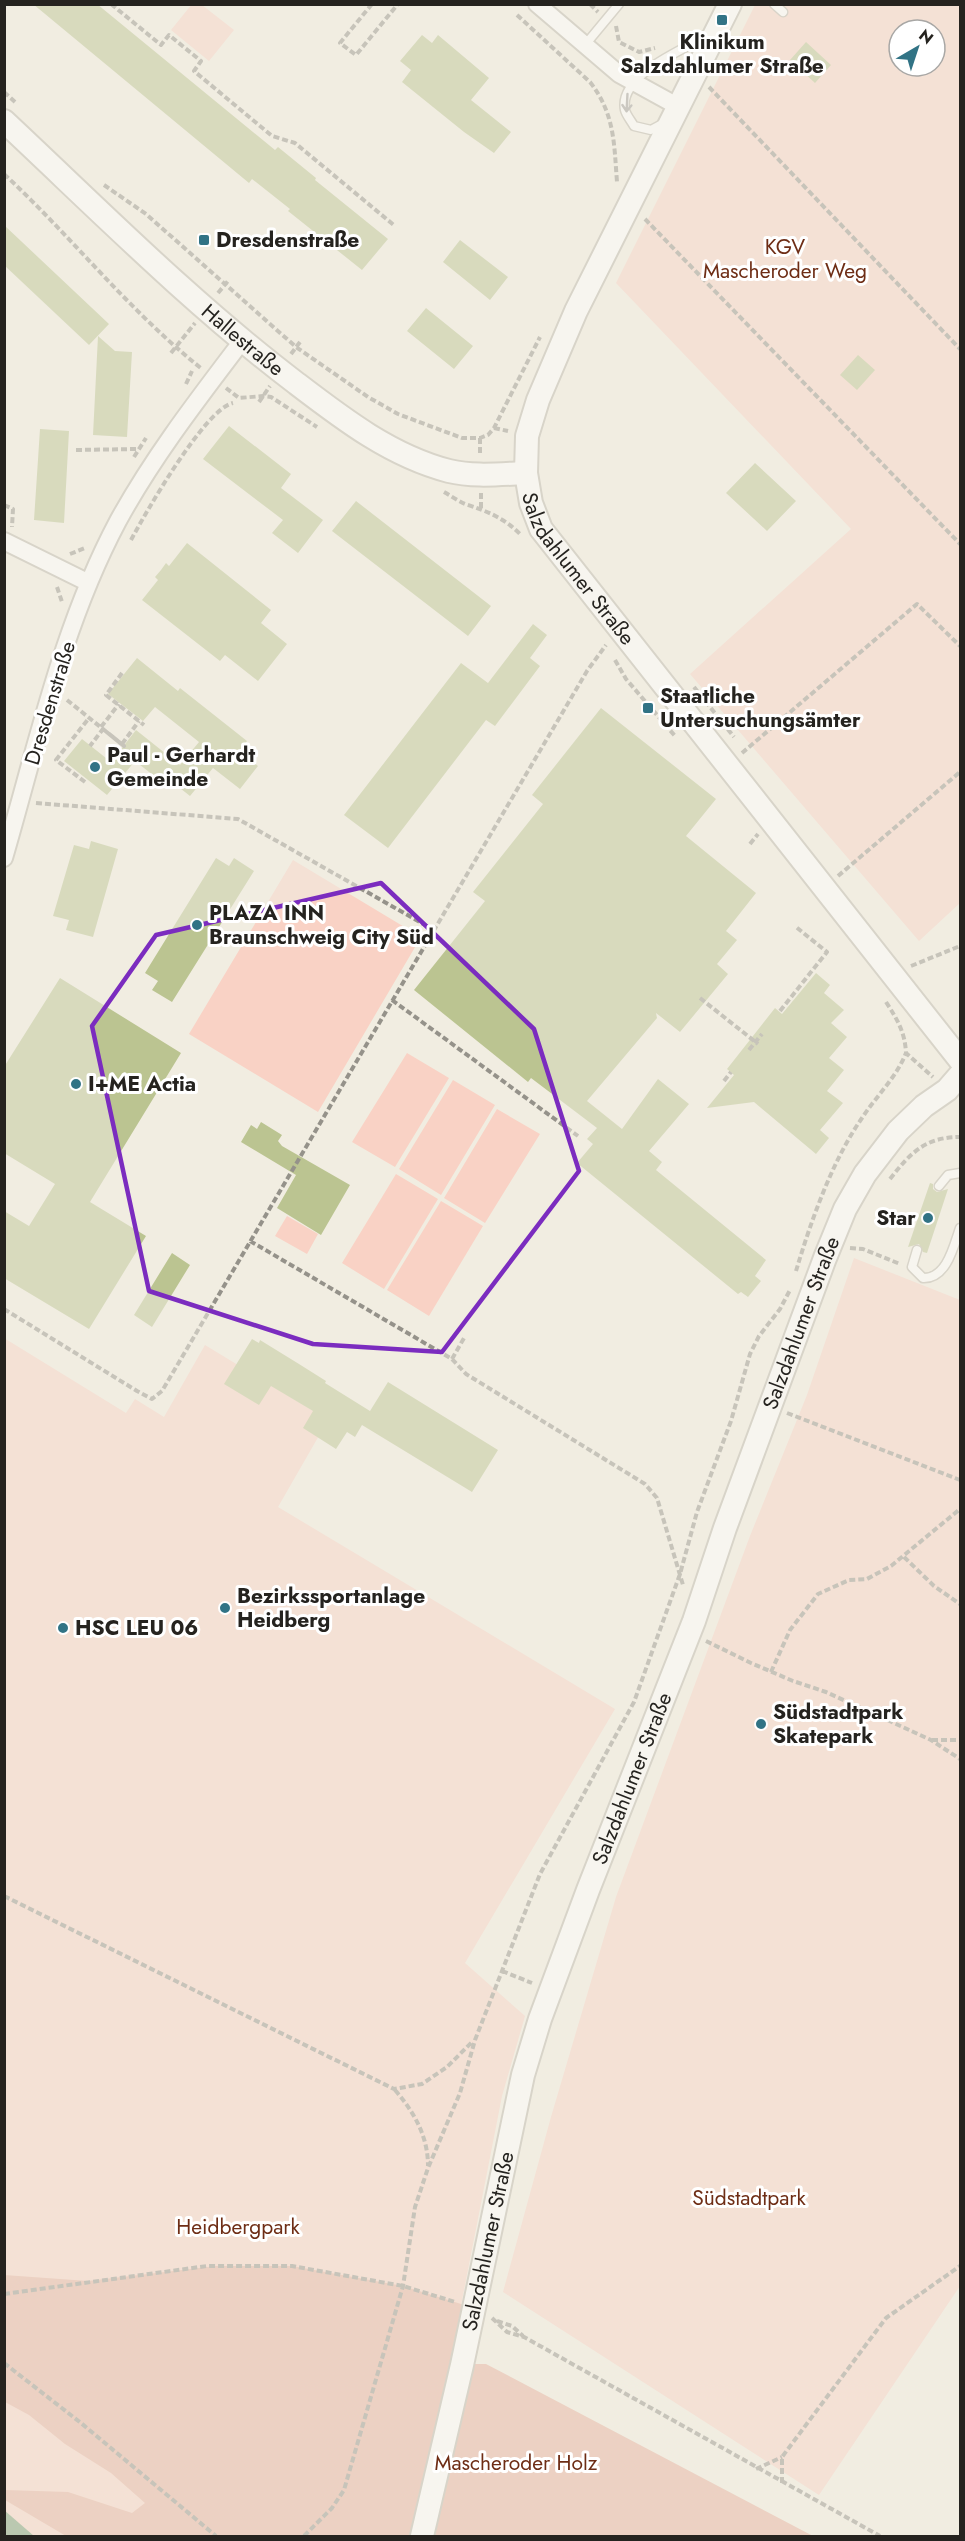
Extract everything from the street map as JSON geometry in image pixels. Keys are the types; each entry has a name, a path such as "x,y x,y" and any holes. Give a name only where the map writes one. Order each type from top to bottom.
{"main road":[{"name":"Salzdahlumer Straße","path":"730,4 576,311 538,400 527,436 526,473 531,503 541,529 960,1060"},
{"name":"Hallestraße","path":"13,114 242,341 361,431 412,458 449,471 469,475 526,473"},
{"name":"Salzdahlumer Straße","path":"422,2536 463,2305 523,2074 551,1990 694,1621 724,1528 825,1258 854,1191 898,1131 924,1106 947,1090 960,1075"}],"street":[{"path":"537,4 619,74 676,112"},
{"name":"Dresdenstraße","path":"4,858 46,708 76,614 89,583 118,522 151,467 242,341"},
{"path":"8,538 89,583"}],"lane":[{"path":"585,45 619,4"},
{"path":"774,4 783,12"},
{"path":"676,112 651,130 634,126 625,111 626,95 633,82 645,72 717,30"},
{"path":"939,1186 948,1176 960,1173"},
{"path":"917,1250 912,1267 915,1272 923,1278 937,1275 945,1264 960,1228"}],"path":[{"path":"111,4 161,45 169,35 201,61 194,70 272,136 295,142 395,226"},
{"path":"372,4 340,43 356,55 398,4"},
{"path":"590,4 617,28 619,42 639,52 657,47"},
{"path":"517,15 599,93 612,124 617,182"},
{"path":"702,94 706,84 960,349"},
{"path":"4,92 13,114"},
{"path":"4,174 167,339 239,398 263,396 259,402"},
{"path":"100,181 146,214 296,347 368,397 398,414 462,438 480,438 488,435 501,416"},
{"path":"641,214 960,544"},
{"path":"296,347 300,342"},
{"path":"180,391 192,371"},
{"path":"126,548 153,501 184,455 218,411 225,405 233,404"},
{"path":"133,459 152,429"},
{"path":"76,450 138,449"},
{"path":"463,503 500,517"},
{"path":"4,505 13,509 8,538"},
{"path":"63,555 82,551 89,543"},
{"path":"52,582 58,588 62,608"},
{"path":"728,766 917,604 960,646"},
{"path":"600,638 626,679 680,740"},
{"path":"4,1309 152,1398 162,1391 587,671 606,645"},
{"path":"122,673 106,695 144,725"},
{"path":"67,700 122,744 139,721"},
{"path":"90,746 119,704"},
{"path":"85,782 56,760 89,718"},
{"path":"827,890 836,877 960,772"},
{"path":"21,802 238,819 434,930"},
{"path":"780,1011 827,952 796,927"},
{"path":"908,967 960,946"},
{"path":"700,998 756,1043"},
{"path":"392,1000 578,1136"},
{"path":"749,1050 762,1034"},
{"path":"795,1274 807,1233 840,1156 861,1118 900,1068 906,1053"},
{"path":"724,1081 731,1072"},
{"path":"886,1185 918,1148 934,1139 960,1137"},
{"path":"848,1240 844,1248 864,1249 915,1272"},
{"path":"250,1241 452,1359 466,1374 645,1484 657,1498 694,1621 699,1635 707,1641 793,1682 826,1692 931,1740 960,1759"},
{"path":"304,2536 332,2508 344,2490 404,2286 415,2207 428,2168 460,2093 475,2040 540,1874 634,1702 680,1574 697,1512 731,1421 750,1354 759,1336 780,1309 792,1284"},
{"path":"452,1359 464,1338"},
{"path":"769,1407 960,1480"},
{"path":"771,1672 790,1630 818,1594 849,1580 867,1579 904,1557 960,1509"},
{"path":"904,1557 934,1586 960,1604"},
{"path":"931,1740 960,1740"},
{"path":"4,1896 394,2089 410,2108 423,2133 428,2153 428,2168"},
{"path":"502,1971 551,1990"},
{"path":"394,2089 422,2084 447,2067 475,2040"},
{"path":"4,2294 207,2266 292,2266 404,2286 463,2305 512,2326 524,2337 782,2484 880,2536"},
{"path":"756,2469 782,2457 886,2318 960,2266"},
{"path":"495,2320 507,2332 524,2337"},
{"path":"4,2363 81,2423 216,2536"},
{"path":"782,2457 782,2484"}],"highlighted area":[{"path":"381,883 534,1029 579,1171 442,1352 313,1344 149,1291 92,1026 156,935"}],"green space":[{"path":"192,4 202,5 234,30 209,61 171,30"},
{"name":"KGV Mascheroder Weg","path":"755,5 960,5 960,903 919,941 690,674 851,529 616,283"},
{"path":"293,860 421,937 318,1112 189,1034"},
{"path":"407,1053 449,1078 395,1167 352,1142"},
{"path":"453,1080 495,1105 441,1195 399,1169"},
{"path":"497,1109 540,1134 485,1223 444,1198"},
{"path":"396,1174 438,1199 384,1289 342,1263"},
{"path":"441,1201 483,1226 429,1316 387,1290"},
{"path":"287,1216 318,1234 307,1254 275,1236"},
{"name":"Südstadtpark","path":"854,1258 960,1300 960,2286 819,2495 503,2292 551,2117 616,1897 750,1536 807,1395"},
{"name":"Heidbergpark","path":"4,1338 126,1413 135,1399 164,1417 205,1345 328,1420 278,1507 615,1709 465,1963 525,2016 502,2096 447,2377 394,2536 5,2536"},
{"name":"Mascheroder Holz","path":"216,2266 292,2266 403,2286 474,2308 462,2364 486,2364 813,2536 66,2536 5,2500 5,2490 68,2492 132,2513 145,2503 111,2473 65,2444 29,2415 5,2402 4,2275 88,2281"}],"shaded area":[{"path":"4,2510 34,2536 5,2536"}],"building":[{"path":"33,4 97,4 275,150 278,147 388,239 362,270 252,179 249,183"},
{"path":"422,35 432,43 438,35 489,78 471,100 511,132 494,153 402,82 411,70 400,61"},
{"path":"806,42 831,65 815,83 790,60"},
{"path":"4,225 109,324 89,345 4,265"},
{"path":"460,240 508,277 490,300 443,262"},
{"path":"426,308 473,346 454,369 407,331"},
{"path":"98,336 115,351 132,352 127,437 93,435"},
{"path":"858,355 875,370 857,390 840,375"},
{"path":"229,426 291,474 281,488 323,520 298,553 272,533 283,520 203,459"},
{"path":"40,429 69,431 64,523 34,520"},
{"path":"755,463 796,501 767,531 726,493"},
{"path":"356,501 491,606 468,636 332,531"},
{"path":"187,543 271,610 261,623 287,644 258,681 225,655 220,661 142,600 158,580 155,577 166,563 169,566"},
{"path":"533,624 547,635 530,658 540,666 495,726 486,720 388,848 344,815 461,663 488,683"},
{"path":"137,658 178,691 180,688 247,741 240,751 258,766 240,789 213,768 190,796 171,781 167,786 135,761 107,795 64,761 82,739 111,762 136,730 180,765 199,742 155,707 143,721 108,694"},
{"path":"601,708 716,799 686,836 756,893 726,931 737,940 717,964 728,974 680,1032 656,1013 657,1018 587,1101 622,1129 658,1079 689,1104 649,1151 662,1162 656,1170 766,1260 755,1276 761,1281 748,1297 741,1292 738,1294 577,1163 593,1144 587,1139 597,1128 531,1078 528,1082 414,990 485,901 473,892 543,804 532,795"},
{"path":"91,841 118,849 93,937 66,930 69,920 53,916 74,845 89,849"},
{"path":"216,858 229,866 234,858 254,871 172,1002 152,990 158,981 145,973"},
{"path":"816,973 830,985 824,993 844,1010 831,1023 847,1037 829,1058 844,1070 827,1091 843,1103 820,1130 829,1138 816,1154 754,1102 707,1108 734,1075 727,1069 775,1008 782,1014"},
{"path":"60,978 181,1053 90,1202 146,1236 89,1329 4,1278 4,1211 29,1226 55,1184 4,1153 4,1067"},
{"path":"261,1122 282,1135 278,1141 282,1146 350,1185 321,1235 277,1208 296,1175 241,1142 251,1125 257,1129"},
{"name":"Star","path":"930,1183 937,1192 948,1189 927,1253 923,1252 919,1244 908,1247"},
{"path":"172,1253 190,1265 152,1327 134,1315"},
{"path":"252,1339 259,1343 260,1340 370,1411 388,1382 498,1450 472,1492 362,1425 355,1437 347,1432 336,1449 303,1428 313,1411 271,1386 259,1405 224,1384"}],"place":[{"name":"Klinikum Salzdahlumer Straße","path":"722,20"},
{"name":"Dresdenstraße","path":"204,240"},
{"name":"Staatliche Untersuchungsämter","path":"648,708"},
{"name":"Paul - Gerhardt Gemeinde","path":"95,767"},
{"name":"PLAZA INN Braunschweig City Süd","path":"197,925"},
{"name":"I+ME Actia","path":"76,1084"},
{"name":"Star","path":"928,1218"},
{"name":"Bezirkssportanlage Heidberg","path":"225,1608"},
{"name":"HSC LEU 06","path":"63,1628"},
{"name":"Südstadtpark Skatepark","path":"761,1724"}]}
